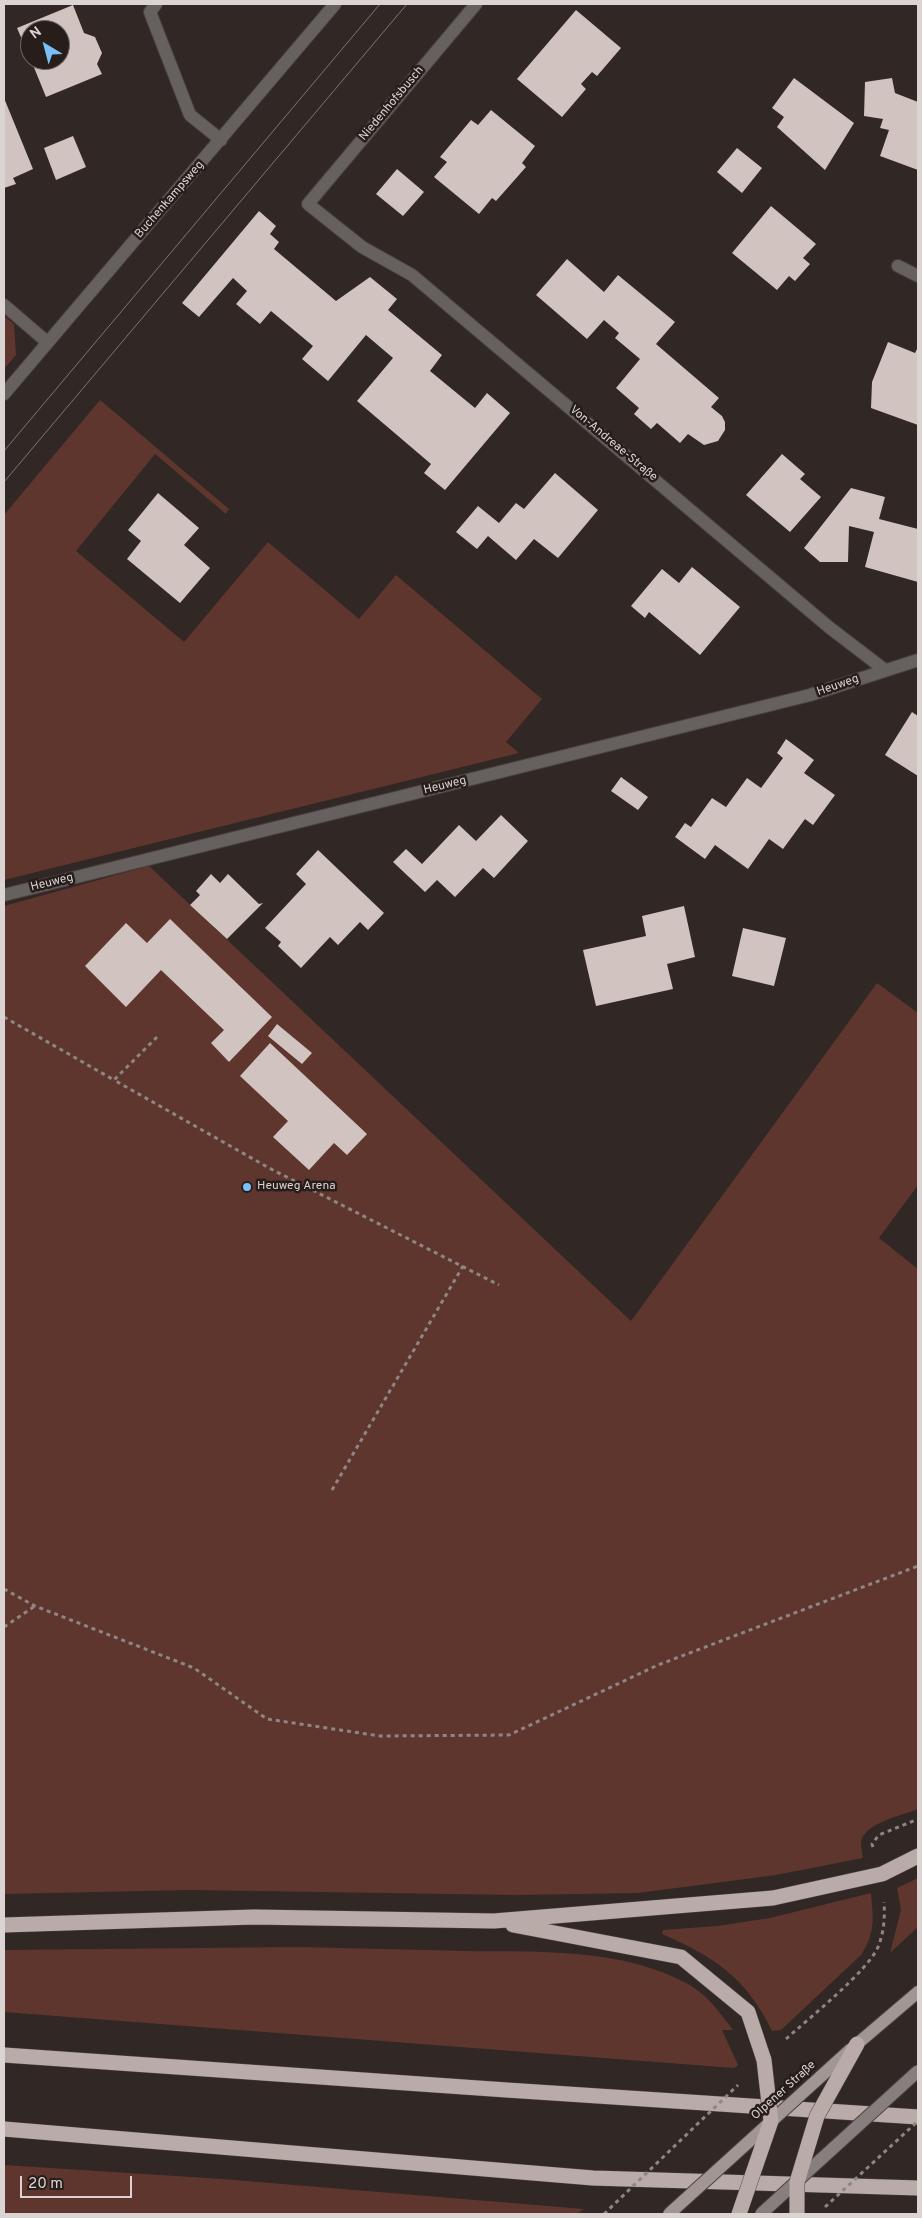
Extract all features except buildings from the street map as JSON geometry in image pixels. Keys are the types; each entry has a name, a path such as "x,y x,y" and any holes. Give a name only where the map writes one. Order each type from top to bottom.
{"highway":[{"path":"4,1925 254,1917 494,1921 773,1898 882,1874 918,1856"},
{"path":"494,1921 681,1957 748,2012 764,2060 771,2121 740,2214"},
{"path":"796,2214 797,2182 817,2116 857,2044"},
{"path":"4,2055 279,2073 653,2102 918,2119"},
{"path":"4,2128 593,2178 918,2188"}],"main road":[{"name":"Olpener Straße","path":"670,2214 857,2044 918,1992"},
{"path":"761,2214 918,2071"}],"street":[{"path":"156,4 150,12 190,114 222,140"},
{"name":"Buchenkampsweg","path":"4,394 222,140 335,4"},
{"name":"Niedenhofsbusch","path":"308,204 476,4"},
{"name":"Von-Andreae-Straße","path":"308,204 362,247 412,275 830,628 885,670"},
{"path":"898,266 918,276"},
{"path":"4,305 47,342"},
{"path":"885,670 918,660"},
{"name":"Heuweg","path":"4,895 810,695 885,670"}],"path":[{"path":"4,1017 269,1168 499,1285"},
{"path":"114,1080 157,1037"},
{"path":"332,1490 463,1266"},
{"path":"4,1589 35,1606 194,1668 267,1719 380,1736 510,1735 658,1665 918,1566"},
{"path":"4,1627 35,1606"},
{"path":"604,2214 764,2060 861,1970 878,1948 886,1922 882,1874 872,1844 879,1835 918,1819"},
{"path":"824,2208 918,2119"}],"shaded area":[{"path":"4,316 14,324 16,355 4,369"},
{"path":"100,400 229,509 226,514 155,454 76,551 184,642 268,542 359,619 396,575 542,699 506,742 519,753 4,880 4,515"},
{"path":"149,866 631,1321 877,983 918,1013 918,1185 879,1238 918,1269 918,1809 885,1821 869,1830 861,1842 863,1858 776,1875 638,1893 517,1895 189,1890 4,1894 4,906"},
{"path":"918,1878 918,1927 890,1953 901,1910 897,1888"},
{"path":"871,1893 873,1918 871,1932 861,1955 781,2030 772,2031 751,1996 727,1971 697,1951 662,1934 663,1930 717,1926 770,1918"},
{"path":"298,1947 553,1952 609,1958 636,1964 663,1972 688,1984 708,1999 733,2030 722,2030 738,2065 734,2068 4,2012 4,1950"},
{"path":"4,2165 222,2179 584,2209 577,2214 4,2214"}],"tram line":[{"path":"4,451 380,4"},
{"path":"4,482 407,4"}],"place":[{"name":"Heuweg Arena","path":"247,1187"}]}
